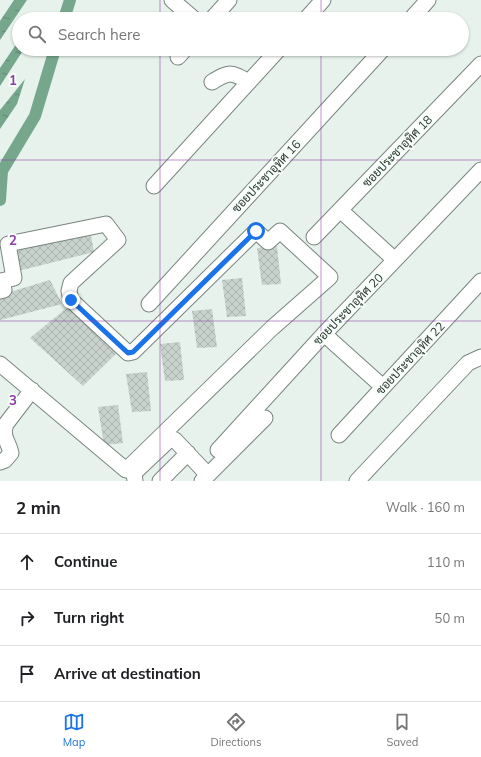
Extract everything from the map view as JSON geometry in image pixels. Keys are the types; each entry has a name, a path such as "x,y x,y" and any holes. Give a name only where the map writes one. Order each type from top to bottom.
{"street":[{"path":"172,0 186,12"},
{"path":"218,12 228,0"},
{"path":"312,12 323,0"},
{"path":"417,12 428,0"},
{"path":"154,186 273,56"},
{"name":"ซอยประชาอุทิศ 16","path":"149,304 377,56"},
{"name":"ซอยประชาอุทิศ 18","path":"314,237 481,64"},
{"path":"212,82 225,74 231,73 249,82"},
{"name":"ซอยประชาอุทิศ 20","path":"218,450 324,334 481,170"},
{"path":"340,210 395,260"},
{"path":"0,291 4,290 1,281 14,278 8,244 106,224 118,240 71,283 69,296 74,303 128,353 133,352 256,231 268,242 280,231 330,277 272,328 126,470 0,364"},
{"name":"ซอยประชาอุทิศ 22","path":"339,435 481,281"},
{"path":"324,334 384,387"},
{"path":"357,481 468,363 481,356"},
{"path":"0,462 5,460 11,453 4,438 6,424 32,390"},
{"path":"135,481 134,473 171,438 188,453 205,478 265,418"},
{"path":"160,481 188,453"}],"water":[{"path":"14,0 27,0 19,12 12,12 12,22 0,40 0,21"},
{"path":"12,50 12,56 19,56 0,86 0,68"},
{"path":"25,79 17,104 0,129 0,110"}],"building":[{"path":"90,230 94,252 18,271 13,248"},
{"path":"277,246 281,284 262,285 257,248"},
{"path":"242,278 246,316 227,317 222,280"},
{"path":"50,280 62,304 0,320 0,295"},
{"path":"69,306 117,353 83,386 30,338"},
{"path":"212,309 217,347 197,348 192,311"},
{"path":"180,342 184,380 165,381 160,344"},
{"path":"147,372 151,411 132,412 126,374"},
{"path":"118,405 123,443 104,445 98,407"}],"waterway":[{"path":"66,12 70,0"},
{"path":"0,200 2,171 35,116 53,56"}],"route":[{"path":"71,300 124,351 128,353 133,352 256,231"}]}
